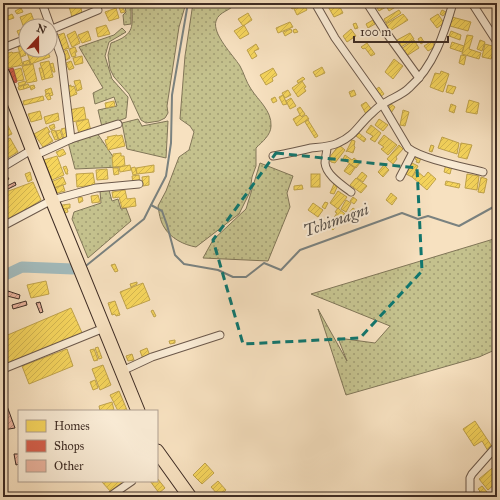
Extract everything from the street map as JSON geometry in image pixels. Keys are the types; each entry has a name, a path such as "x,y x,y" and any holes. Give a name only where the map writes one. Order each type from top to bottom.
{"highway":[{"path":"3,74 52,200 138,410"},
{"path":"158,455 190,497"}],"street":[{"path":"42,3 47,18"},
{"path":"315,3 335,38 382,104 408,148 413,152 483,172"},
{"path":"367,3 419,78"},
{"path":"273,156 312,148 327,147 342,142 352,136 382,104 404,93 419,78 427,67 442,40 453,3"},
{"path":"472,3 497,42"},
{"path":"58,27 98,10"},
{"path":"3,48 18,42"},
{"path":"58,48 61,56 71,139"},
{"path":"3,167 34,152 118,124"},
{"path":"327,147 325,163 327,168 334,178 351,192"},
{"path":"400,177 413,152"},
{"path":"3,226 52,200 96,188 139,184"},
{"path":"3,368 104,328"},
{"path":"122,371 152,357 220,335"},
{"path":"470,497 470,478 472,474 494,449"},
{"path":"109,497 131,482"}],"highlighted area":[{"path":"276,153 417,168 422,271 360,338 243,344 213,240"}],"shaded area":[{"path":"124,3 131,3 131,24 124,25 123,15 126,12"},
{"path":"132,3 186,3 179,27 167,106 168,113 165,118 159,121 146,123 141,120 129,94 114,77 110,69 108,55 111,43 125,36 131,29"},
{"path":"193,3 236,3 234,6 222,13 216,21 217,32 240,66 249,86 264,106 271,121 271,129 268,135 256,148 256,166 252,177 250,192 239,214 196,247 182,243 167,231 163,225 158,206 166,191 179,157 189,150 194,132 190,126 180,119 185,56"},
{"path":"122,28 126,32 109,42 105,56 112,79 128,97 126,118 102,127 98,110 117,106 114,97 95,104 93,93 103,88 79,47 114,35"},
{"path":"138,119 142,126 168,121 166,158 127,149 122,123"},
{"path":"97,133 120,167 75,169 68,142"},
{"path":"260,163 293,176 287,193 290,207 268,261 203,258 213,240 246,209"},
{"path":"109,190 112,201 118,199 121,209 126,208 131,221 88,258 72,219 74,212 101,203 100,191"},
{"path":"497,238 497,349 479,357 346,395 318,309 347,361 338,338 375,343 390,326 311,294"}],"building: Homes":[{"path":"10,3 15,3 16,6 12,7"},
{"path":"25,3 30,3 31,6 27,7"},
{"path":"68,3 80,3 82,13 72,17"},
{"path":"286,3 302,4 292,9 290,5 287,7"},
{"path":"326,3 338,3 343,13 334,17"},
{"path":"384,3 386,7 379,11 377,8"},
{"path":"395,3 397,6 389,11 385,4"},
{"path":"422,3 431,3 425,7"},
{"path":"304,4 307,10 297,15 294,9"},
{"path":"122,6 125,12 121,13 119,7"},
{"path":"21,8 23,12 17,14 15,11"},
{"path":"116,8 119,18 109,21 105,12"},
{"path":"399,10 401,13 386,23 384,19"},
{"path":"442,10 446,12 443,16 440,14"},
{"path":"31,13 33,18 20,18"},
{"path":"248,13 252,20 243,26 238,19"},
{"path":"12,14 14,18 8,20 6,17"},
{"path":"403,14 408,20 390,31 386,24"},
{"path":"438,14 444,23 437,28 430,19"},
{"path":"452,17 471,22 468,31 450,26"},
{"path":"373,20 375,24 368,28 366,24"},
{"path":"290,22 293,27 278,33 276,28"},
{"path":"356,23 358,28 355,29 353,24"},
{"path":"106,25 110,34 98,37 96,28"},
{"path":"244,25 249,34 240,39 234,31"},
{"path":"291,29 292,32 285,36 283,32"},
{"path":"296,29 298,32 294,33 293,30"},
{"path":"351,29 356,36 347,42 343,36"},
{"path":"75,31 80,43 72,47 67,35"},
{"path":"88,31 91,40 82,43 78,35"},
{"path":"451,31 461,35 460,40 449,36"},
{"path":"64,33 69,48 60,51 58,45 58,35"},
{"path":"410,33 414,39 401,47 397,40"},
{"path":"467,35 473,36 469,49 481,53 479,59 462,54"},
{"path":"421,37 424,42 421,44 418,39"},
{"path":"414,40 419,48 408,55 401,49"},
{"path":"480,40 485,42 482,51 477,49"},
{"path":"432,41 435,47 428,51 424,46"},
{"path":"452,42 464,46 462,52 450,48"},
{"path":"367,43 375,54 371,56 365,48 363,49 361,47"},
{"path":"256,44 259,49 254,51 257,56 252,59 247,50"},
{"path":"485,44 496,47 491,59 482,57"},
{"path":"75,47 77,52 75,52 76,56 72,57 69,49"},
{"path":"67,50 70,58 63,62 60,53"},
{"path":"18,52 18,58 21,58 23,65 8,68 4,54"},
{"path":"461,55 466,56 464,65 459,63"},
{"path":"82,56 83,63 75,65 73,58"},
{"path":"29,58 47,58 31,64"},
{"path":"394,59 403,66 393,79 385,72"},
{"path":"29,60 30,64 24,65 23,62"},
{"path":"49,61 53,77 45,79 40,63"},
{"path":"71,61 74,68 69,70 66,63"},
{"path":"53,63 55,72 53,72 50,64"},
{"path":"33,64 37,81 27,83 22,66"},
{"path":"322,67 325,73 316,77 313,72"},
{"path":"21,68 24,80 17,81 14,70"},
{"path":"39,68 42,68 45,79 42,80"},
{"path":"273,68 277,75 272,78 273,81 266,85 260,75"},
{"path":"441,71 449,74 443,92 430,87 435,73 440,74"},
{"path":"303,77 305,79 298,83 297,81"},
{"path":"80,80 82,89 77,91 74,81"},
{"path":"25,81 26,84 19,86 18,83"},
{"path":"302,81 306,87 304,88 306,91 298,97 292,88"},
{"path":"28,84 30,87 24,89 23,86"},
{"path":"23,85 24,89 19,90 18,87"},
{"path":"34,85 35,88 31,90 30,86"},
{"path":"71,85 71,87 74,86 77,94 66,98 65,87"},
{"path":"448,85 456,87 453,94 446,92"},
{"path":"379,87 384,94 380,97 375,90"},
{"path":"51,88 53,95 50,96 49,93 46,94 45,90"},
{"path":"288,90 291,95 285,98 282,93"},
{"path":"354,90 356,95 351,97 349,92"},
{"path":"49,93 51,99 48,100 45,95"},
{"path":"283,95 287,104 283,105 279,97"},
{"path":"43,96 44,100 24,105 23,101"},
{"path":"275,97 277,101 273,103 271,99"},
{"path":"291,98 296,106 290,109 286,101"},
{"path":"469,100 479,103 477,114 466,112"},
{"path":"114,101 115,106 106,108 105,103"},
{"path":"366,102 372,110 366,114 361,105"},
{"path":"391,104 395,107 391,113 387,110"},
{"path":"451,104 456,106 454,113 449,111"},
{"path":"84,107 86,119 72,122 69,110"},
{"path":"300,107 305,114 301,117 297,109"},
{"path":"403,110 409,112 405,126 400,125"},
{"path":"40,111 42,119 31,122 28,114"},
{"path":"58,113 59,120 46,124 44,117"},
{"path":"300,115 302,117 306,115 309,119 297,126 293,119"},
{"path":"3,118 12,134 3,138"},
{"path":"88,119 91,131 79,134 76,122"},
{"path":"379,119 388,125 383,131 375,125"},
{"path":"308,120 318,136 315,138 305,122"},
{"path":"54,124 55,128 51,130 49,126"},
{"path":"371,125 381,133 375,142 370,139 373,136 366,132"},
{"path":"47,127 50,132 48,133 53,141 43,147 34,134"},
{"path":"65,128 68,137 64,139 61,129"},
{"path":"55,130 58,139 55,140 51,131"},
{"path":"60,130 63,139 59,140 56,131"},
{"path":"359,133 366,139 364,142 356,136"},
{"path":"122,135 125,146 108,150 105,140 108,139 107,137"},
{"path":"384,135 397,145 388,155 381,149 384,147 378,143"},
{"path":"442,137 459,143 457,154 438,148"},
{"path":"10,138 18,152 4,160 3,142"},
{"path":"352,140 355,141 353,153 346,152"},
{"path":"461,143 472,145 467,159 458,157"},
{"path":"339,145 345,150 335,163 331,162 329,158"},
{"path":"399,145 403,149 396,157 397,159 393,164 387,159"},
{"path":"431,145 434,146 432,152 429,151"},
{"path":"63,149 66,154 59,157 56,152"},
{"path":"121,153 121,156 124,156 125,166 113,167 113,154"},
{"path":"345,155 352,160 354,158 360,163 356,168 343,159"},
{"path":"57,156 64,175 52,180 44,160"},
{"path":"416,156 421,158 419,163 416,162"},
{"path":"412,163 418,166 412,177 406,174"},
{"path":"349,164 355,168 350,175 344,171"},
{"path":"446,164 452,166 450,174 444,172"},
{"path":"130,165 131,170 120,172 119,167"},
{"path":"154,165 154,172 137,174 136,168"},
{"path":"384,165 389,170 383,177 378,172"},
{"path":"66,166 68,174 66,174 63,167"},
{"path":"135,167 137,174 133,175 131,168"},
{"path":"113,168 118,168 119,174 114,175"},
{"path":"107,169 108,179 97,180 96,170"},
{"path":"417,171 424,177 428,172 436,179 427,190 412,177"},
{"path":"30,172 32,180 28,182 25,174"},
{"path":"362,172 367,176 363,182 357,178"},
{"path":"93,173 95,185 77,187 76,174"},
{"path":"311,174 320,174 320,187 311,187"},
{"path":"467,174 479,176 477,190 465,188"},
{"path":"139,175 140,183 133,184 132,176"},
{"path":"149,176 149,185 143,186 142,177"},
{"path":"63,177 66,184 53,188 51,182"},
{"path":"481,177 487,179 484,193 478,192"},
{"path":"356,178 367,186 361,193 350,185"},
{"path":"446,181 460,184 459,188 445,185"},
{"path":"33,182 41,200 3,224 3,193"},
{"path":"334,184 338,185 334,194 330,193"},
{"path":"63,185 65,191 57,193 55,188"},
{"path":"302,185 303,189 294,190 294,186"},
{"path":"125,190 127,199 135,198 136,206 122,208 119,197 113,198 112,192"},
{"path":"338,191 347,197 338,209 330,203"},
{"path":"391,193 397,198 392,205 386,200"},
{"path":"98,195 100,202 92,203 91,196"},
{"path":"82,197 83,201 79,203 78,198"},
{"path":"353,197 357,200 354,204 350,201"},
{"path":"346,200 351,203 346,212 341,209"},
{"path":"325,202 328,203 325,209 322,207"},
{"path":"313,203 323,210 318,217 308,210"},
{"path":"70,204 70,208 62,209 62,205"},
{"path":"67,208 68,212 62,214 61,210"},
{"path":"338,208 345,214 333,230 326,224 329,221 331,222 337,213 335,212"},
{"path":"353,208 357,211 353,216 349,213"},
{"path":"316,225 320,227 318,233 313,231"},
{"path":"115,264 118,271 115,272 111,265"},
{"path":"46,281 49,294 31,298 27,285"},
{"path":"137,282 137,284 131,287 130,284"},
{"path":"143,283 150,300 127,309 120,292"},
{"path":"115,301 120,315 116,316 115,314 112,315 108,303"},
{"path":"71,308 83,335 4,367 3,337"},
{"path":"153,310 156,316 154,317 151,311"},
{"path":"175,340 175,343 170,344 169,341"},
{"path":"98,347 102,358 99,359 95,348"},
{"path":"147,348 150,356 143,359 140,351"},
{"path":"67,349 73,366 29,384 22,366"},
{"path":"94,349 98,360 94,361 90,350"},
{"path":"132,354 134,360 128,361 126,356"},
{"path":"103,365 111,385 100,390 92,369"},
{"path":"95,380 98,388 93,390 90,382"},
{"path":"119,391 127,410 118,410 110,395"},
{"path":"112,402 114,410 100,410 99,406"},
{"path":"475,421 493,448 488,451 482,441 474,446 463,429"},
{"path":"205,463 214,473 202,484 193,475"},
{"path":"497,464 497,482 488,490 479,479"},
{"path":"158,479 165,488 159,493 151,482 158,482"},
{"path":"218,481 226,490 219,496 211,487"},
{"path":"102,482 124,482 111,492"},
{"path":"482,486 487,492 481,496 478,493 480,491 478,489"},
{"path":"450,492 455,497 445,497"}],"building: Shops":[{"path":"13,68 17,82 10,84 6,70"}],"building: Other":[{"path":"5,173 9,179 3,182 3,174"},
{"path":"15,182 16,185 6,190 5,187"},
{"path":"8,291 20,295 19,299 7,296"},
{"path":"26,301 27,305 13,309 12,305"},
{"path":"40,302 43,312 40,313 36,303"},
{"path":"3,395 15,428 3,430"},
{"path":"14,454 18,454 18,464 16,465"}],"waterway":[{"path":"151,205 166,176 171,143 172,95 188,3"},
{"name":"Tchimagni","path":"87,265 144,219 151,205 162,211 175,255 184,264 218,270 233,277 246,277 264,263 281,270 300,250 402,213 418,219 428,216 459,226 497,205"},
{"name":"Tchimagni","path":"3,276 22,267 73,269"}]}
